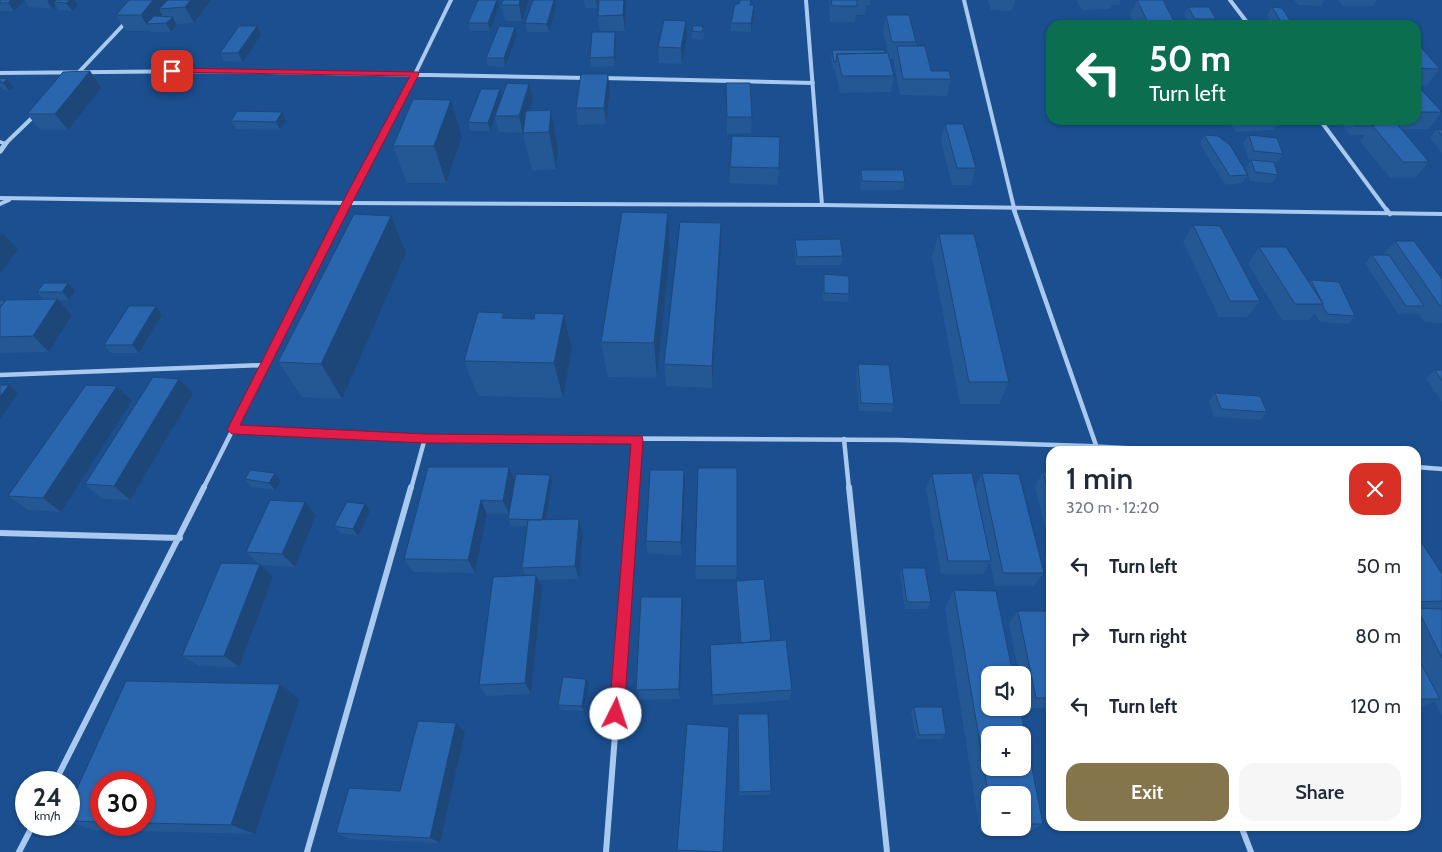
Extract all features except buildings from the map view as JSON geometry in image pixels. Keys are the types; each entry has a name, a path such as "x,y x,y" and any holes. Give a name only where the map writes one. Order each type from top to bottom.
{"street":[{"path":"61,771 180,538 232,430 347,203 452,0"},
{"path":"806,0 822,205"},
{"path":"964,0 1014,209 1096,446"},
{"path":"1230,0 1245,20"},
{"path":"73,78 127,21"},
{"path":"0,73 209,70 813,83"},
{"path":"0,152 3,142 40,110"},
{"path":"1324,125 1390,214"},
{"path":"0,198 9,200 347,203 822,205 1442,214"},
{"path":"0,204 9,200"},
{"path":"0,375 265,365"},
{"path":"232,430 425,438 844,439 1046,446"},
{"path":"307,852 425,438"},
{"path":"844,439 888,852"},
{"path":"606,852 638,440"},
{"path":"1421,467 1442,469"},
{"path":"0,533 180,538"},
{"path":"1243,831 1250,852"},
{"path":"19,852 27,836"}],"route":[{"path":"172,71 415,74 347,203 232,430 425,438 638,440 616,714"}]}
